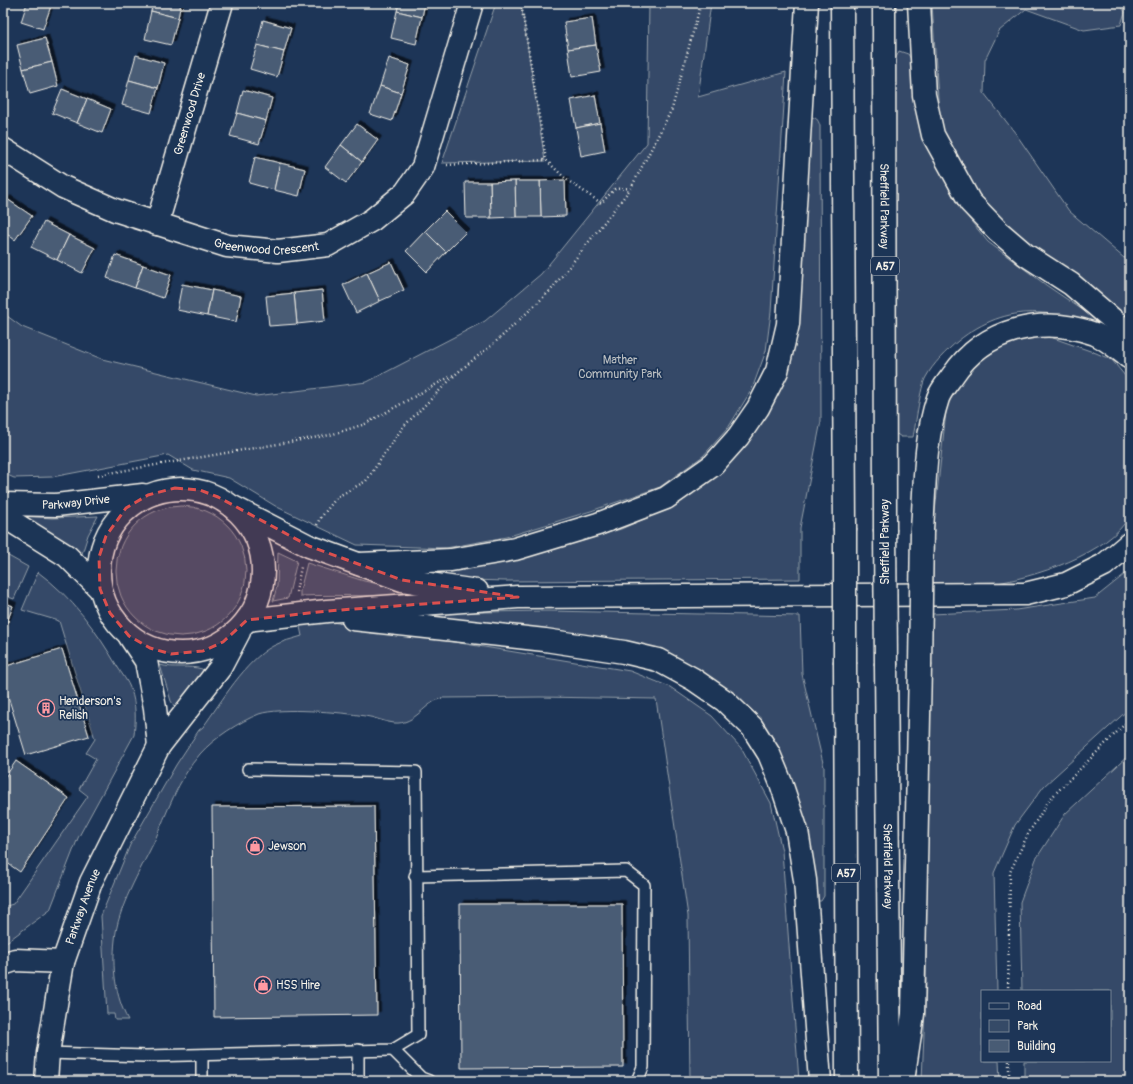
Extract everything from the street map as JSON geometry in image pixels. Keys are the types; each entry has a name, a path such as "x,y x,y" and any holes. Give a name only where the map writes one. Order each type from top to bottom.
{"main road":[{"name":"Greenwood Drive","path":"157,224 222,3"},
{"name":"Greenwood Crescent","path":"3,149 63,187 115,210 227,246 278,251 328,245 372,220 405,193 423,167 472,3"},
{"path":"359,564 451,560 515,549 598,524 666,498 713,465 738,437 758,408 777,371 788,324 807,3"},
{"name":"A57","path":"842,3 847,1081"},
{"name":"Sheffield Parkway","path":"884,3 885,529 890,1081"},
{"path":"919,3 924,95 933,135 970,202 998,231 1026,255 1071,284 1125,330 1130,340"},
{"path":"903,1081 913,1014 922,530 928,435 938,396 963,360 991,339 1019,328 1055,324 1096,334 1130,358"},
{"path":"159,746 155,708 146,661 129,636 110,613 100,589 99,558 106,536 114,522 126,508 148,495 175,488 200,490 218,497 233,507 309,546 402,580 518,597"},
{"name":"Parkway Drive","path":"3,504 56,504 148,495"},
{"name":"Parkway Avenue","path":"46,1081 48,1053 63,962 91,882 159,746 220,668 260,598 264,577 262,556 252,528 233,507"},
{"path":"3,516 66,556 100,589"},
{"path":"129,636 150,648 172,654 203,651 223,642 244,625 300,614 518,597 1025,594 1066,584 1104,564 1130,543"},
{"path":"327,611 346,618 545,640 624,652 658,660 693,679 725,701 752,727 768,754 781,783 797,831 805,880 820,1081"},
{"path":"3,964 15,960 63,962"}],"lane":[{"path":"48,1053 146,1056 393,1050 418,1035 415,876 417,819 416,772 248,769"},
{"path":"415,876 626,871 644,885 643,1067 637,1081"},
{"path":"358,1050 358,1081"},
{"path":"393,1050 421,1078 429,1081"},
{"path":"202,1055 202,1081"}],"path":[{"path":"521,3 546,160 567,180 601,203 615,189 631,188"},
{"path":"300,614 295,594 302,561 319,520 337,497 366,481 403,427 457,373 499,339 551,290 631,188 672,109 700,3"},
{"path":"423,167 546,160"},
{"path":"90,476 330,435 365,424 457,373"},
{"path":"1008,990 1010,872 1028,834 1050,799 1130,719"},
{"path":"1009,1062 1009,1081"}],"highlighted area":[{"path":"175,488 200,490 218,497 309,546 402,580 518,597 327,611 247,620 223,642 203,651 171,654 150,648 129,636 110,613 100,589 99,557 106,536 126,508 148,495"}],"green space":[{"path":"496,3 521,3 545,161 442,163"},
{"name":"Mather Community Park","path":"649,3 711,3 698,97 786,72 771,312 766,351 752,389 728,428 703,456 660,487 591,511 506,537 446,548 357,545 277,507 229,478 193,470 168,455 52,477 14,478 3,473 3,313 22,327 102,359 256,396 367,382 485,321 541,274 647,143"},
{"path":"932,3 1119,3 1125,12 1121,25 1084,30 1026,9 999,31 985,60 984,93 1016,134 1069,211 1124,258 1130,256 1130,324 1021,242 972,187 947,144 939,115"},
{"path":"899,51 908,54 912,61 927,145 957,204 988,242 1046,285 1112,330 1071,318 1052,314 1033,313 1014,314 996,319 977,328 949,349 926,377 920,397 913,437 901,437 894,432 895,60"},
{"path":"809,117 816,119 820,126 821,421 800,528 800,579 506,581 430,579 429,574 506,562 621,529 678,504 708,483 776,385"},
{"path":"1039,333 1112,360 1130,382 1130,515 1120,529 1106,541 1068,562 1048,570 991,584 933,589 933,530 946,412 944,407 962,375 1000,344"},
{"path":"187,506 200,508 212,513 232,530 239,540 244,552 246,571 244,590 239,602 222,622 212,629 200,634 175,636 162,634 150,629 130,612 123,602 118,590 116,565 118,552 123,540 140,520 150,513 162,508"},
{"path":"22,516 52,518 98,516 88,535 81,557"},
{"path":"278,552 297,561 288,598 273,601 277,586"},
{"path":"3,553 28,567 14,599 3,595"},
{"path":"307,563 364,581 428,594 396,596 300,596"},
{"path":"1130,570 1130,708 1044,786 1015,825 994,873 997,990 981,990 981,1062 999,1062 1000,1081 922,1081 926,984 929,665 932,614 1016,610 1095,598"},
{"path":"38,572 62,592 92,627 126,680 134,701 135,729 134,735 78,838 50,910 8,941 3,943 3,907 13,904 88,796 79,789 96,759 86,753 95,739 59,621 22,610"},
{"path":"548,611 800,616 802,674 824,767 824,896 821,901 816,901 770,740 754,712 726,688 699,670 661,652 417,617 418,613"},
{"path":"299,622 332,622 630,671 670,687 712,716 741,748 771,803 782,851 799,1081 690,1081 688,916 656,699 541,697 443,698 436,700 414,717 402,723 394,723 354,714 295,711 269,712 259,714 243,721 220,736 206,748 185,774 130,890 120,916 114,950 114,971 117,991 128,1020 115,1020 114,1014 107,1014 101,916 130,845 176,765 199,730 203,727 235,682 253,661 273,646 302,636"},
{"path":"160,665 170,667 192,667 202,669 204,671 176,709 171,701"},
{"path":"1130,754 1130,1081 1024,1081 1024,1062 1111,1062 1111,990 1022,990 1020,902 1036,859 1065,814"}],"building":[{"path":"27,3 52,3 43,29 21,22"},
{"path":"153,3 181,3 178,18 151,11"},
{"path":"280,3 296,3 295,7"},
{"path":"399,3 425,3 422,17 397,11"},
{"path":"151,11 178,18 171,45 145,39"},
{"path":"397,11 422,17 416,44 391,38"},
{"path":"592,18 596,45 568,49 564,22"},
{"path":"263,20 291,28 284,52 257,45"},
{"path":"45,38 52,62 23,69 17,45"},
{"path":"257,45 284,52 277,77 250,69"},
{"path":"596,45 601,72 572,77 568,49"},
{"path":"136,55 164,63 158,88 129,80"},
{"path":"389,58 410,65 401,93 380,86"},
{"path":"52,62 58,86 30,94 23,69"},
{"path":"129,80 158,88 151,113 122,105"},
{"path":"380,86 401,93 392,121 370,114"},
{"path":"62,89 87,99 77,123 52,113"},
{"path":"243,90 272,98 266,121 237,113"},
{"path":"595,95 600,123 576,128 571,100"},
{"path":"87,99 111,109 102,133 77,123"},
{"path":"237,113 266,121 259,144 230,136"},
{"path":"600,123 605,151 581,156 576,128"},
{"path":"357,124 378,140 362,162 341,145"},
{"path":"341,145 362,162 346,183 325,167"},
{"path":"255,157 280,163 274,190 249,183"},
{"path":"280,163 305,169 299,196 274,190"},
{"path":"565,180 566,216 541,217 540,181"},
{"path":"515,181 540,181 541,217 516,217"},
{"path":"515,181 516,217 491,218 490,182"},
{"path":"465,182 490,182 491,218 466,218"},
{"path":"7,199 32,216 15,240 3,231 3,206"},
{"path":"445,211 466,232 446,252 425,231"},
{"path":"44,222 69,235 57,260 31,247"},
{"path":"425,231 446,252 427,272 406,251"},
{"path":"69,235 95,248 82,273 57,260"},
{"path":"115,255 143,265 135,288 107,278"},
{"path":"391,262 404,290 380,301 367,273"},
{"path":"143,265 171,275 163,298 135,288"},
{"path":"367,273 380,301 356,313 343,285"},
{"path":"182,284 212,290 207,316 177,310"},
{"path":"212,290 241,296 236,322 207,316"},
{"path":"322,290 325,321 297,324 294,293"},
{"path":"294,293 297,324 269,326 266,296"},
{"path":"3,602 13,606 3,633"},
{"name":"Henderson's Relish","path":"62,649 89,736 26,755 3,680 3,667"},
{"path":"16,761 69,798 20,872 3,860 3,780"},
{"path":"374,806 377,1015 214,1017 212,807"},
{"path":"460,904 622,904 623,1067 461,1068"}],"place":[{"name":"Henderson's Relish","path":"46,708"},
{"name":"Jewson","path":"255,846"},
{"name":"HSS Hire","path":"263,985"}]}
